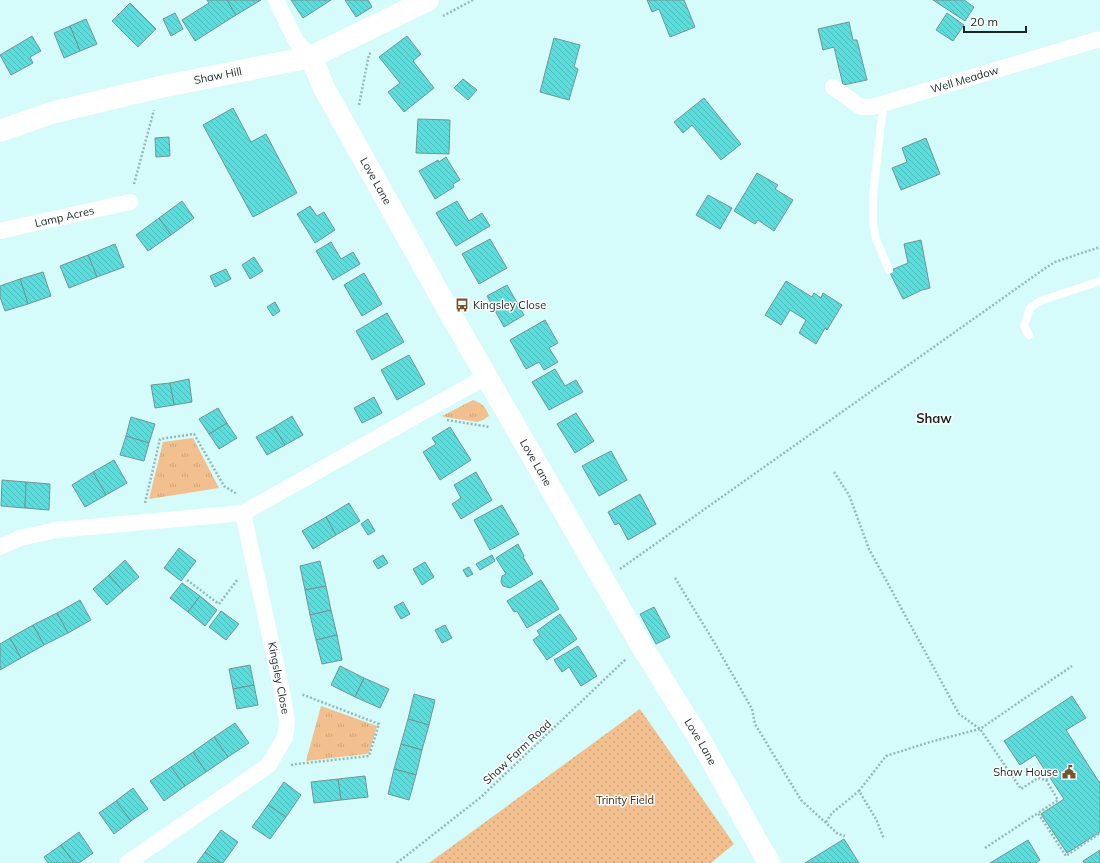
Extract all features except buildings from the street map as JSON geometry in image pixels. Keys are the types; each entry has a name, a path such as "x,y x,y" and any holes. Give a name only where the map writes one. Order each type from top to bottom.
{"street":[{"path":"276,0 296,41 311,57"},
{"name":"Shaw Hill","path":"0,131 51,113 160,87 311,57 433,9"},
{"name":"Well Meadow","path":"833,88 861,107 872,107 1100,39"},
{"name":"Love Lane","path":"311,57 324,88 447,308 641,645 702,743 770,863"},
{"name":"Lamp Acres","path":"0,231 130,202"},
{"path":"0,547 20,538 57,530 250,509 487,376"},
{"name":"Kingsley Close","path":"128,863 269,765 286,737 288,722 254,560 250,509"}],"lane":[{"path":"884,103 873,196 873,223 876,239 889,270"},
{"path":"1028,335 1024,326 1030,308 1040,301 1100,281"}],"path":[{"path":"433,9 473,0"},
{"path":"352,137 369,54 376,51"},
{"path":"130,202 160,87"},
{"path":"604,580 1044,269 1055,262 1100,247"},
{"path":"417,415 518,431"},
{"path":"135,522 146,501 160,439 194,434 224,486 250,509"},
{"path":"834,472 849,495 869,549 959,714 980,730 1020,789 1038,778 1046,780 1050,778"},
{"path":"187,580 219,604 254,560"},
{"path":"675,578 752,709 755,724 801,800 838,834 845,836"},
{"name":"Shaw Farm Road","path":"398,863 481,797 641,645"},
{"path":"826,822 832,813 859,791 886,756 930,742 980,730 1072,666"},
{"path":"278,673 303,695 379,724 369,756 290,766"},
{"path":"985,848 1058,800 1046,780"},
{"path":"859,791 876,818 884,839"},
{"path":"1038,813 1066,856 1100,833"}],"green space":[{"path":"473,400 479,402 483,406 489,416 477,422 442,416"},
{"path":"193,438 219,488 149,499 163,442"},
{"path":"321,706 377,726 369,753 306,761"},
{"name":"Trinity Field","path":"640,709 734,844 711,863 429,863"}],"place":[{"name":"Kingsley Close","path":"462,305"},
{"name":"Shaw House","path":"1069,772"}],"district":[{"name":"Shaw","path":"934,418"}]}
